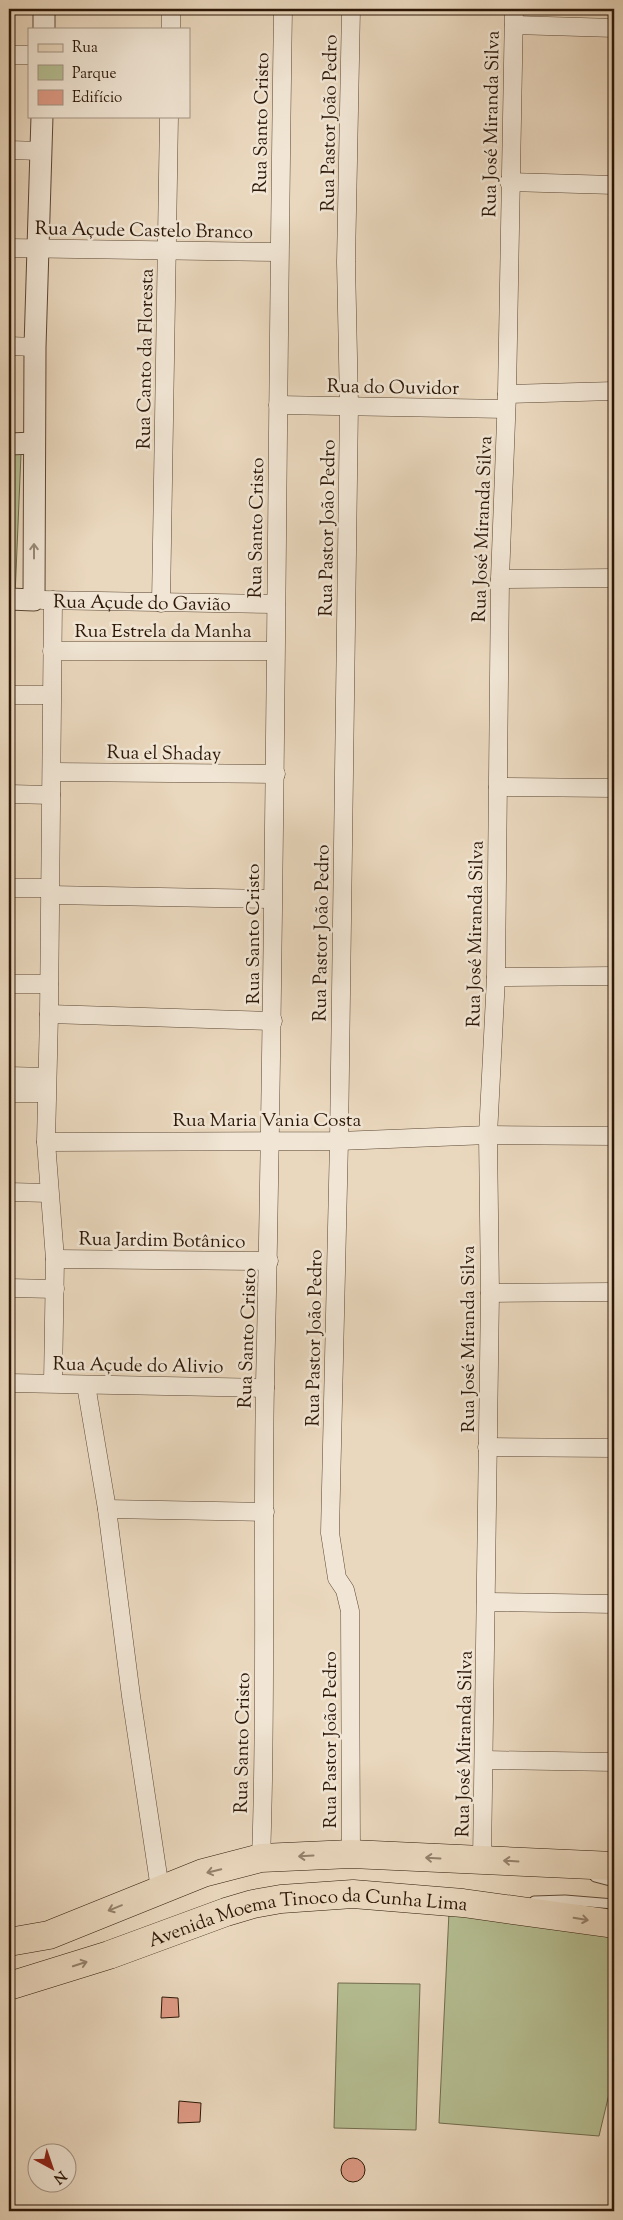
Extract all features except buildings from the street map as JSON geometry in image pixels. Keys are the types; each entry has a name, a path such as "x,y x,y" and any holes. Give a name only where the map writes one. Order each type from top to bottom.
{"main road":[{"path":"9,1942 49,1935 203,1873 261,1858 351,1854 614,1866"},
{"name":"Avenida Moema Tinoco da Cunha Lima","path":"10,1985 109,1955 176,1929 253,1904 353,1894 463,1903 614,1924"}],"street":[{"path":"44,9 44,28"},
{"path":"171,9 171,28"},
{"name":"Rua Santo Cristo","path":"261,1858 265,1388 272,1141 272,899 276,774 274,651 283,9"},
{"name":"Rua Pastor João Pedro","path":"351,9 346,262 349,405 339,1141 330,1533 337,1578 345,1590 350,1611 351,1854"},
{"path":"514,17 614,28"},
{"name":"Rua José Miranda Silva","path":"482,1860 485,1760 490,1293 488,1135 496,977 500,580 506,402 509,182 514,17"},
{"path":"9,55 28,55"},
{"path":"42,118 34,443 43,600 52,651 49,1014 46,1085 46,1142 55,1259 52,1383"},
{"name":"Rua Canto da Floresta","path":"161,603 169,118"},
{"path":"9,150 41,151"},
{"path":"509,182 614,185"},
{"name":"Rua Açude Castelo Branco","path":"9,248 279,252"},
{"path":"9,346 35,347"},
{"name":"Rua do Ouvidor","path":"278,405 506,402 614,391"},
{"path":"9,444 34,443"},
{"path":"500,580 614,578"},
{"name":"Rua Açude do Gavião","path":"9,599 276,604"},
{"name":"Rua Estrela da Manha","path":"52,651 274,651"},
{"path":"9,695 51,695"},
{"name":"Rua el Shaday","path":"52,772 276,774"},
{"path":"498,787 614,788"},
{"path":"9,794 51,795"},
{"path":"9,888 50,892 272,899"},
{"path":"496,977 614,976"},
{"path":"9,984 49,984"},
{"path":"49,1014 273,1021"},
{"path":"9,1076 46,1085"},
{"path":"9,1093 46,1085"},
{"name":"Rua Maria Vania Costa","path":"46,1142 339,1141 488,1135 614,1136"},
{"path":"9,1192 49,1193"},
{"name":"Rua Jardim Botânico","path":"55,1259 270,1262"},
{"path":"9,1288 55,1290"},
{"path":"490,1293 614,1292"},
{"name":"Rua Açude do Alivio","path":"9,1383 265,1388"},
{"path":"86,1385 107,1508 130,1686 160,1889"},
{"path":"487,1447 614,1448"},
{"path":"107,1508 265,1512"},
{"path":"486,1602 614,1604"},
{"path":"485,1760 614,1762"}],"lane":[{"path":"540,1863 614,1882"},
{"path":"463,1903 565,1900 614,1904"},
{"path":"9,1951 49,1935"}],"green space":[{"path":"9,454 21,454 15,596 9,596"},
{"path":"449,1912 614,1937 614,2073 599,2136 439,2123"},
{"path":"338,1983 420,1984 416,2130 334,2128"}]}
